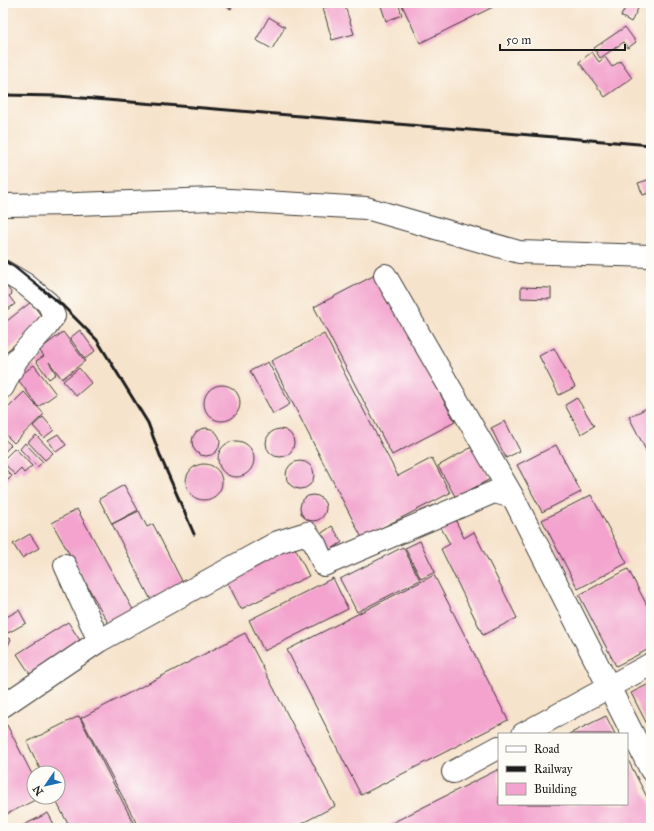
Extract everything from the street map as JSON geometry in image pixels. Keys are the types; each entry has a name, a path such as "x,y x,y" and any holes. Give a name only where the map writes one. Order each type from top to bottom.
{"street":[{"path":"3,205 213,199 366,208 519,252 651,256"},
{"path":"3,271 25,284 48,303 54,316 48,326 17,359 3,387"},
{"path":"385,275 513,497 651,770"},
{"path":"3,706 99,641 278,542 307,533 315,544 324,565 494,492 513,497"},
{"path":"65,565 99,641"},
{"path":"525,733 651,664"},
{"path":"453,772 498,748"}],"building":[{"path":"218,3 234,3 231,9"},
{"path":"344,3 354,34 332,40 323,8"},
{"path":"380,3 398,3 402,15 386,21"},
{"path":"401,3 501,3 420,43"},
{"path":"628,3 641,3 631,22 621,16"},
{"path":"269,17 285,27 272,49 256,40"},
{"path":"625,27 636,42 628,48 624,42 600,58 594,48"},
{"path":"592,52 599,62 605,57 612,67 620,61 632,78 605,97 579,62"},
{"path":"651,179 651,192 643,195 638,183"},
{"path":"377,274 455,422 392,455 314,307"},
{"path":"3,281 12,294 9,296 15,304 4,312"},
{"path":"521,287 551,288 551,299 521,298"},
{"path":"31,302 45,321 3,354 3,324"},
{"path":"80,330 95,351 85,359 70,338"},
{"path":"63,332 85,361 62,379 49,362 56,374 49,379 36,361 44,356 39,350"},
{"path":"324,334 398,476 432,458 450,493 362,538 271,361"},
{"path":"554,348 575,387 559,395 539,356"},
{"path":"268,362 290,404 273,414 250,371"},
{"path":"34,365 56,394 38,407 17,378"},
{"path":"79,368 91,383 76,396 63,381"},
{"path":"222,385 235,390 240,403 235,416 222,421 209,416 204,403 209,390"},
{"path":"24,392 44,414 14,443 3,432 3,413"},
{"path":"577,398 594,426 581,434 565,405"},
{"path":"651,406 651,460 629,417"},
{"path":"43,417 54,430 44,438 33,426"},
{"path":"505,421 520,451 506,458 491,428"},
{"path":"206,428 216,432 220,442 216,452 206,456 196,452 192,442 196,432"},
{"path":"280,429 286,430 290,433 293,437 293,449 290,453 286,456 280,457 274,456 270,453 267,449 266,443 267,437 270,433 274,430"},
{"path":"58,434 66,445 56,452 48,440"},
{"path":"36,435 53,453 45,460 28,442"},
{"path":"3,438 11,445 3,454"},
{"path":"240,441 249,446 253,452 253,466 249,472 240,477 232,477 223,472 219,466 218,455 223,446 229,442"},
{"path":"25,443 43,462 37,467 20,449"},
{"path":"556,445 581,492 542,512 517,465"},
{"path":"472,447 490,479 456,498 438,466"},
{"path":"15,448 32,466 24,473 21,469 15,475 3,462 3,460"},
{"path":"300,461 310,465 314,475 310,485 300,489 290,485 286,475 290,465"},
{"path":"204,464 214,467 219,472 222,482 219,492 214,497 204,500 194,497 189,492 186,482 189,472 194,467"},
{"path":"3,467 12,476 3,485"},
{"path":"124,485 138,510 112,524 99,499"},
{"path":"313,495 323,498 326,508 323,518 313,521 303,518 300,508 303,498"},
{"path":"591,495 627,563 578,589 542,520"},
{"path":"77,509 136,615 111,628 52,523"},
{"path":"139,511 147,527 153,524 186,589 154,606 112,524"},
{"path":"455,519 464,538 474,532 517,618 483,635 441,549 450,544 440,526"},
{"path":"332,526 342,542 326,553 316,537"},
{"path":"30,534 39,548 22,558 13,544"},
{"path":"420,541 435,572 421,579 405,548"},
{"path":"293,544 309,576 241,609 225,577"},
{"path":"403,547 420,580 357,612 340,579"},
{"path":"628,569 651,613 651,648 616,666 579,595"},
{"path":"434,575 508,720 361,795 287,650"},
{"path":"333,578 348,609 264,651 249,620"},
{"path":"19,610 26,623 8,633 3,623 3,619"},
{"path":"68,622 81,642 30,674 17,654"},
{"path":"245,633 335,806 293,828 139,828 81,718"},
{"path":"3,636 11,639 4,654 3,653"},
{"path":"651,683 651,732 631,693"},
{"path":"79,716 136,828 70,828 58,805 66,805 66,765 38,765 27,742"},
{"path":"606,716 614,733 571,733"},
{"path":"7,725 27,765 26,765 26,804 3,816 3,726"},
{"path":"628,760 651,805 651,828 382,828 498,770 498,805 628,805"},
{"path":"48,813 56,828 18,828"}],"railway":[{"path":"3,95 58,96 651,145"},
{"path":"3,260 15,267 63,306 97,340 148,423 161,458 194,534"}]}
